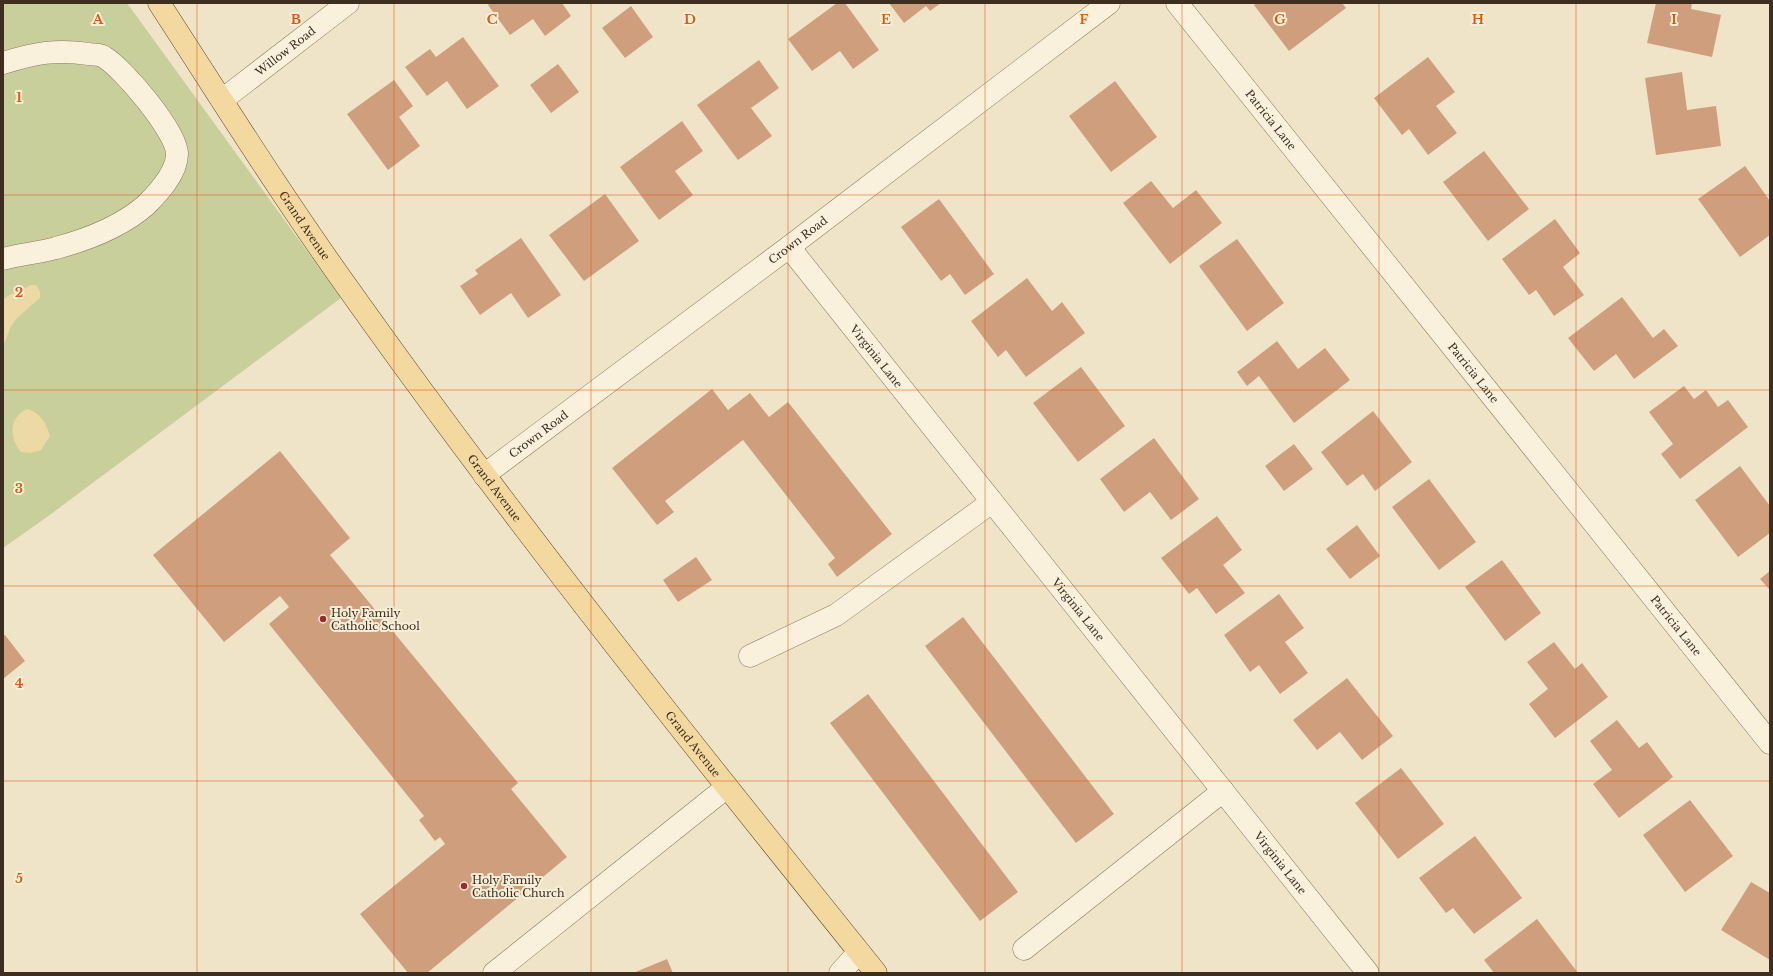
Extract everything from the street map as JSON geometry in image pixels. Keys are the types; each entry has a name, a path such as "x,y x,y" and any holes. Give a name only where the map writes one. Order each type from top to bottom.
{"main road":[{"name":"Grand Avenue","path":"159,3 348,290 484,476 727,787 876,973"}],"street":[{"name":"Willow Road","path":"222,100 348,3"},
{"name":"Crown Road","path":"484,476 789,247 1109,3"},
{"name":"Patricia Lane","path":"1177,3 1770,743"},
{"path":"3,63 32,54 69,51 103,56 116,67 155,110 174,140 177,155 173,170 161,189 145,205 122,221 93,235 56,248 3,259"},
{"name":"Virginia Lane","path":"789,247 1368,973"},
{"path":"750,656 836,616 992,502"},
{"path":"494,973 727,787"},
{"path":"1024,949 1223,791"},
{"path":"840,973 859,952"}],"green space":[{"path":"3,3 127,3 341,298 47,517 3,548"}],"sand":[{"path":"31,285 37,286 40,292 40,298 17,318 11,326 3,347 3,300 9,295"},
{"path":"27,409 36,413 42,419 50,436 41,450 31,453 21,452 14,440 13,434 14,422 21,413"}],"building":[{"path":"490,3 562,3 571,16 545,36 533,19 510,35 488,5"},
{"path":"837,3 845,3 879,50 853,69 840,51 812,71 788,39"},
{"path":"889,3 941,3 930,11 926,6 904,23"},
{"path":"1257,3 1342,3 1346,8 1289,51 1254,5"},
{"path":"1656,3 1692,3 1691,9 1721,15 1712,57 1647,43"},
{"path":"631,6 653,37 625,58 602,28"},
{"path":"463,37 499,86 467,109 447,81 427,96 405,67 430,49 436,57"},
{"path":"1428,57 1455,92 1436,106 1457,133 1428,155 1409,129 1402,135 1374,98"},
{"path":"759,60 779,88 751,108 772,136 738,160 697,105"},
{"path":"558,64 579,92 551,113 530,85"},
{"path":"1682,72 1687,110 1716,106 1721,146 1656,155 1645,78"},
{"path":"394,80 413,106 399,117 420,146 388,170 347,114"},
{"path":"1115,81 1157,137 1111,172 1069,116"},
{"path":"682,121 703,151 675,171 693,195 659,220 620,167"},
{"path":"1484,151 1529,209 1488,241 1443,182"},
{"path":"1745,166 1770,201 1770,235 1740,257 1698,199"},
{"path":"1151,181 1173,208 1196,190 1222,223 1170,264 1123,203"},
{"path":"605,194 639,241 584,281 549,235"},
{"path":"939,199 994,274 965,295 950,274 941,281 901,227"},
{"path":"1555,219 1580,253 1563,267 1584,295 1554,316 1536,290 1529,295 1502,259"},
{"path":"521,238 561,295 528,318 511,293 480,315 460,286 478,274 475,270"},
{"path":"1237,239 1284,303 1247,331 1199,266"},
{"path":"1027,278 1052,311 1062,302 1085,333 1026,377 1006,350 998,357 971,321"},
{"path":"1622,297 1653,338 1664,329 1678,346 1634,379 1616,354 1594,371 1568,338"},
{"path":"1277,341 1298,369 1325,348 1350,380 1294,423 1259,376 1247,386 1237,372"},
{"path":"1081,367 1125,426 1078,462 1033,403"},
{"path":"1684,386 1694,399 1706,390 1718,407 1728,400 1748,427 1680,479 1661,454 1673,444 1649,412"},
{"path":"712,389 728,410 750,393 769,417 788,402 892,534 837,577 828,564 835,558 743,440 665,501 674,512 657,525 612,468"},
{"path":"1373,411 1412,462 1375,491 1363,474 1347,486 1321,452"},
{"path":"1154,438 1199,499 1171,520 1150,492 1124,512 1100,479"},
{"path":"1294,444 1313,469 1284,491 1265,466"},
{"path":"280,451 350,538 330,555 518,783 511,789 567,857 427,973 408,973 360,914 445,844 440,837 435,841 419,820 424,816 269,624 289,607 280,596 224,642 153,555"},
{"path":"1740,466 1770,506 1770,533 1738,557 1695,500"},
{"path":"1429,479 1476,542 1439,570 1392,507"},
{"path":"1217,516 1242,550 1223,565 1245,593 1216,614 1197,588 1189,594 1161,558"},
{"path":"1357,525 1380,556 1350,579 1326,549"},
{"path":"696,557 712,580 678,602 663,580"},
{"path":"1502,560 1541,613 1505,641 1465,587"},
{"path":"1770,571 1770,590 1760,579"},
{"path":"1279,594 1304,628 1285,642 1308,673 1280,694 1259,665 1250,672 1224,635"},
{"path":"963,617 1114,814 1076,843 925,646"},
{"path":"5,635 25,661 3,679 3,636"},
{"path":"1554,642 1575,669 1582,663 1608,697 1555,738 1529,704 1548,689 1527,662"},
{"path":"1347,678 1393,736 1362,760 1340,732 1317,750 1293,720"},
{"path":"868,694 1018,892 980,921 830,723"},
{"path":"1617,720 1639,748 1647,742 1673,777 1619,818 1593,784 1612,770 1590,741"},
{"path":"1401,768 1444,824 1398,859 1355,803"},
{"path":"1690,800 1733,856 1685,892 1643,835"},
{"path":"1475,836 1522,898 1474,934 1453,908 1446,913 1419,878"},
{"path":"1751,882 1770,893 1770,960 1721,930"},
{"path":"1537,919 1578,973 1494,973 1484,960"},
{"path":"667,959 673,973 633,973"}],"place":[{"name":"Holy Family Catholic School","path":"323,619"},
{"name":"Holy Family Catholic Church","path":"464,886"}]}
